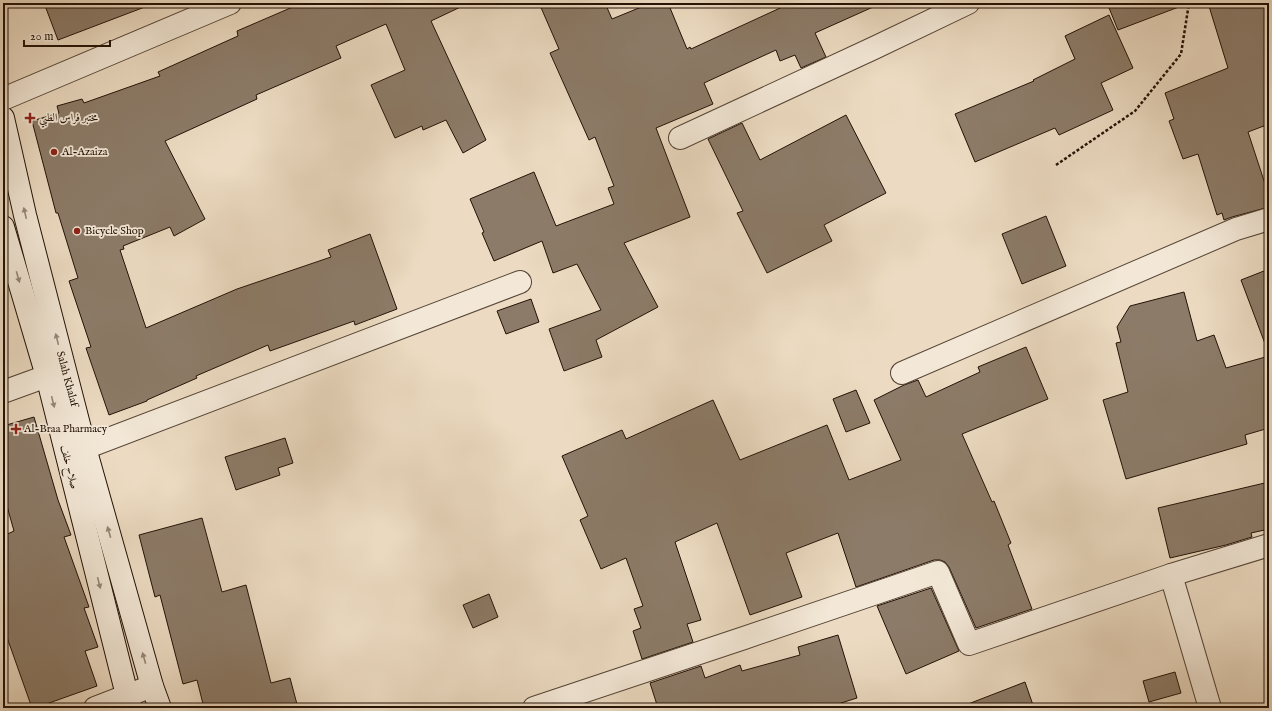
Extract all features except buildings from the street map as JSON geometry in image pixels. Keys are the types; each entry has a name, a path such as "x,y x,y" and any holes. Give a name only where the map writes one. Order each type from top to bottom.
{"street":[{"path":"3,99 230,3"},
{"path":"680,138 968,3"},
{"name":"Salah Khalaf","path":"3,118 25,215 85,448 152,686 160,708"},
{"path":"902,373 1236,229 1269,219"},
{"name":"صلاح خلف","path":"3,226 47,376 129,702"},
{"path":"85,448 520,282"},
{"path":"3,392 47,376"},
{"path":"534,708 938,572 969,644 1171,575 1269,545"},
{"path":"1171,575 1210,708"},
{"path":"95,708 129,702 152,686"}],"path":[{"path":"1056,165 1135,111 1181,54 1189,3"}],"place":[{"name":"مختبر فراس الطبي","path":"30,118"},
{"name":"Al-Azaiza","path":"54,152"},
{"name":"Bicycle Shop","path":"77,231"},
{"name":"Al-Braa Pharmacy","path":"16,429"}]}
